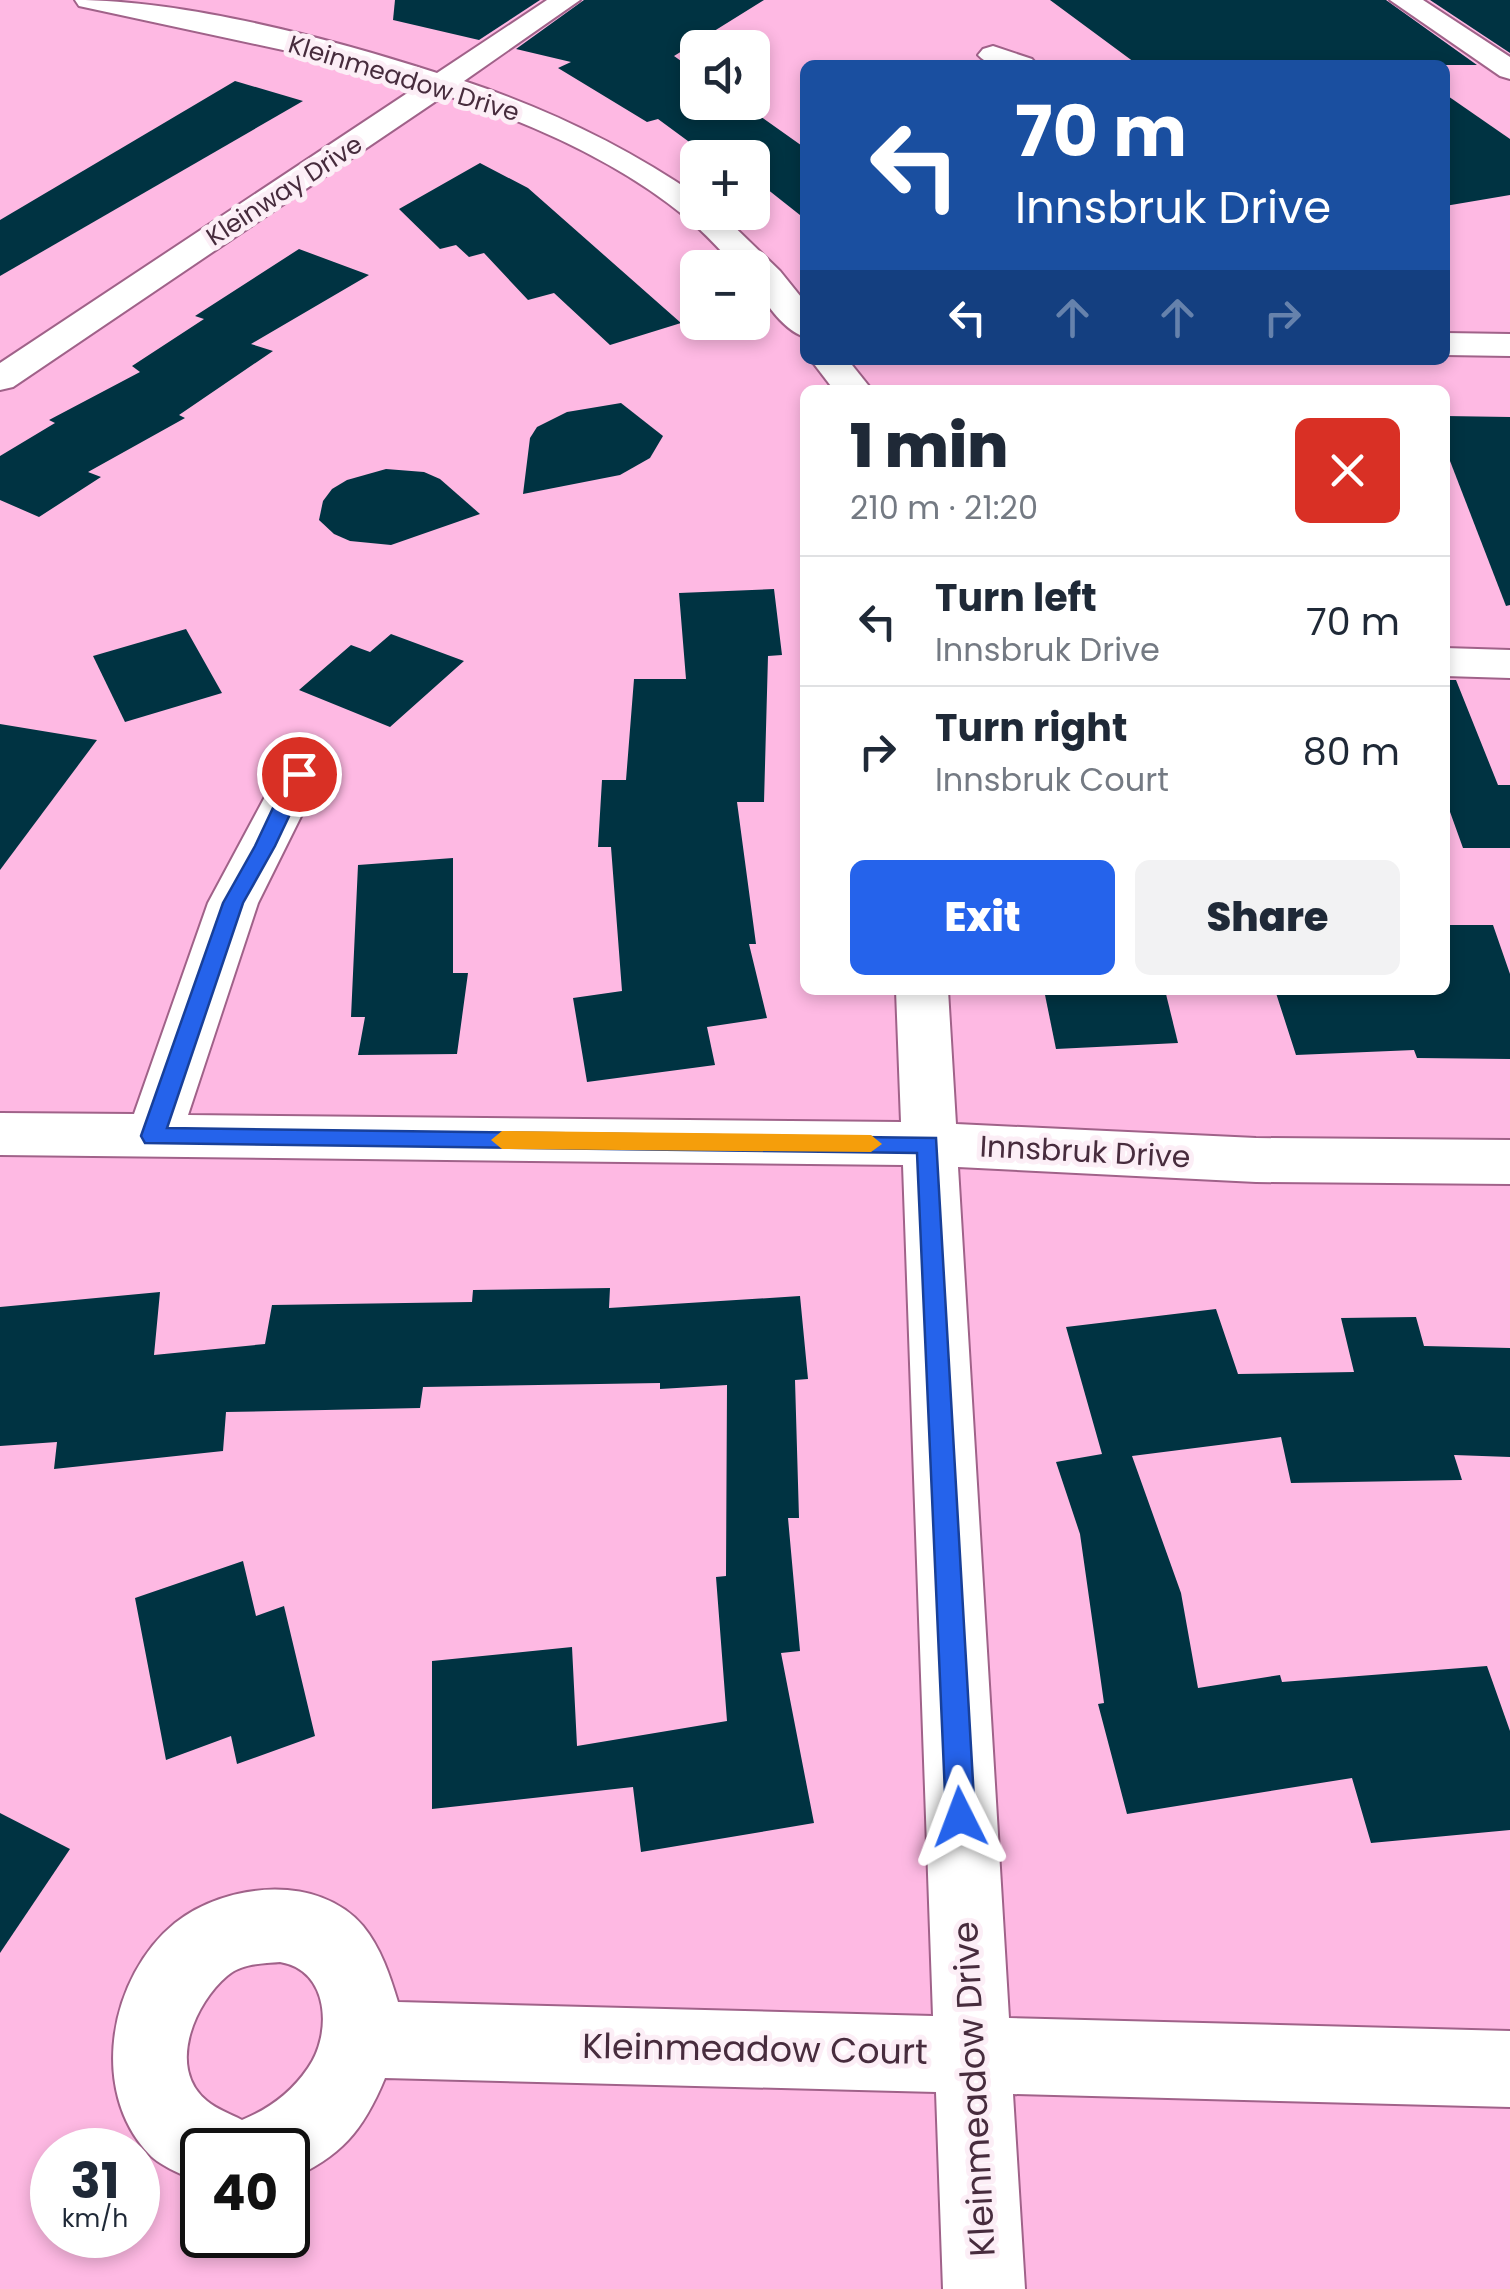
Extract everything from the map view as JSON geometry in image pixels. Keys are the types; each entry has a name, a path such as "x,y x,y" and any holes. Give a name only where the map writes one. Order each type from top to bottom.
{"street":[{"name":"Kleinmeadow Drive","path":"89,0 287,42 443,84 544,123 635,169 680,200"},
{"name":"Kleinway Drive","path":"0,379 566,0"},
{"path":"1404,0 1510,70"},
{"path":"993,55 1008,60"},
{"name":"Kleinmeadow Drive","path":"717,230 768,278 800,320"},
{"path":"1450,344 1510,345"},
{"path":"833,365 848,385"},
{"path":"1450,662 1510,664"},
{"path":"153,1136 233,903 299,774"},
{"name":"Kleinmeadow Drive","path":"922,995 984,2289"},
{"name":"Innsbruk Drive","path":"0,1134 928,1144 1256,1160 1510,1162"},
{"path":"180,2131 169,2121 153,2091 147,2056 154,2020 171,1982 198,1953 230,1932 266,1924 298,1927 328,1942 349,1967 362,2001 361,2039 350,2076 306,2128"},
{"name":"Kleinmeadow Court","path":"361,2039 1510,2069"}],"building":[{"path":"395,0 540,0 479,40 393,20"},
{"path":"584,0 764,0 716,30 680,30 680,52 674,56 680,60 680,120 765,120 800,144 800,215 770,191 770,140 687,140 658,119 647,122 558,68 571,62 516,49"},
{"path":"1050,0 1386,0 1477,65 1450,65 1450,60 1131,60"},
{"path":"1430,0 1510,0 1510,53"},
{"path":"235,81 303,101 0,276 0,220"},
{"path":"1450,97 1510,139 1510,195 1450,205"},
{"path":"480,163 528,188 680,323 610,345 554,293 528,300 484,253 469,257 456,245 440,249 399,209"},
{"path":"299,249 369,275 251,344 273,351 179,415 185,418 88,472 101,477 39,517 0,500 0,456 55,423 49,420 140,372 132,366 204,319 195,316"},
{"path":"621,403 663,436 650,458 620,475 523,494 530,438 537,427 567,412"},
{"path":"1450,416 1510,417 1510,605 1506,606 1450,461"},
{"path":"386,469 424,472 440,479 480,514 391,545 350,541 334,534 319,520 323,501 332,489 347,480"},
{"path":"774,589 782,655 768,656 764,802 737,802 756,944 749,944 767,1018 707,1027 715,1065 587,1082 573,998 622,991 611,847 598,847 602,780 626,780 634,679 686,679 679,593"},
{"path":"186,629 222,693 125,722 93,656"},
{"path":"391,634 464,661 390,727 299,690 351,645 370,652"},
{"path":"1450,680 1456,680 1498,785 1510,785 1510,848 1463,848 1450,812"},
{"path":"0,724 97,740 0,870"},
{"path":"453,858 453,973 468,973 457,1054 358,1055 365,1017 351,1017 358,865"},
{"path":"1450,925 1493,925 1510,974 1510,1059 1417,1058 1414,1050 1296,1055 1277,995 1450,995"},
{"path":"1045,995 1166,995 1178,1043 1056,1049"},
{"path":"610,1288 609,1308 800,1296 808,1379 795,1380 799,1518 788,1518 800,1651 781,1653 814,1823 641,1852 633,1787 432,1809 432,1661 572,1647 577,1746 727,1721 716,1577 726,1576 727,1385 660,1389 660,1383 423,1387 420,1408 226,1412 223,1451 54,1469 57,1442 0,1446 0,1307 160,1292 154,1355 265,1344 272,1305 472,1302 473,1290"},
{"path":"1216,1309 1238,1374 1354,1372 1341,1318 1416,1317 1424,1346 1510,1348 1510,1457 1454,1455 1462,1480 1291,1483 1281,1437 1132,1456 1181,1593 1198,1688 1280,1675 1282,1682 1487,1666 1510,1731 1510,1830 1371,1843 1352,1778 1127,1814 1098,1704 1104,1703 1080,1534 1056,1462 1102,1454 1066,1327"},
{"path":"243,1561 256,1616 284,1606 315,1736 237,1764 231,1736 166,1760 135,1598"},
{"path":"0,1813 70,1849 0,1953"}],"slow traffic":[{"path":"502,1140 871,1144"}],"route":[{"path":"299,774 233,903 207,968 153,1136 928,1144 960,1817"}]}
